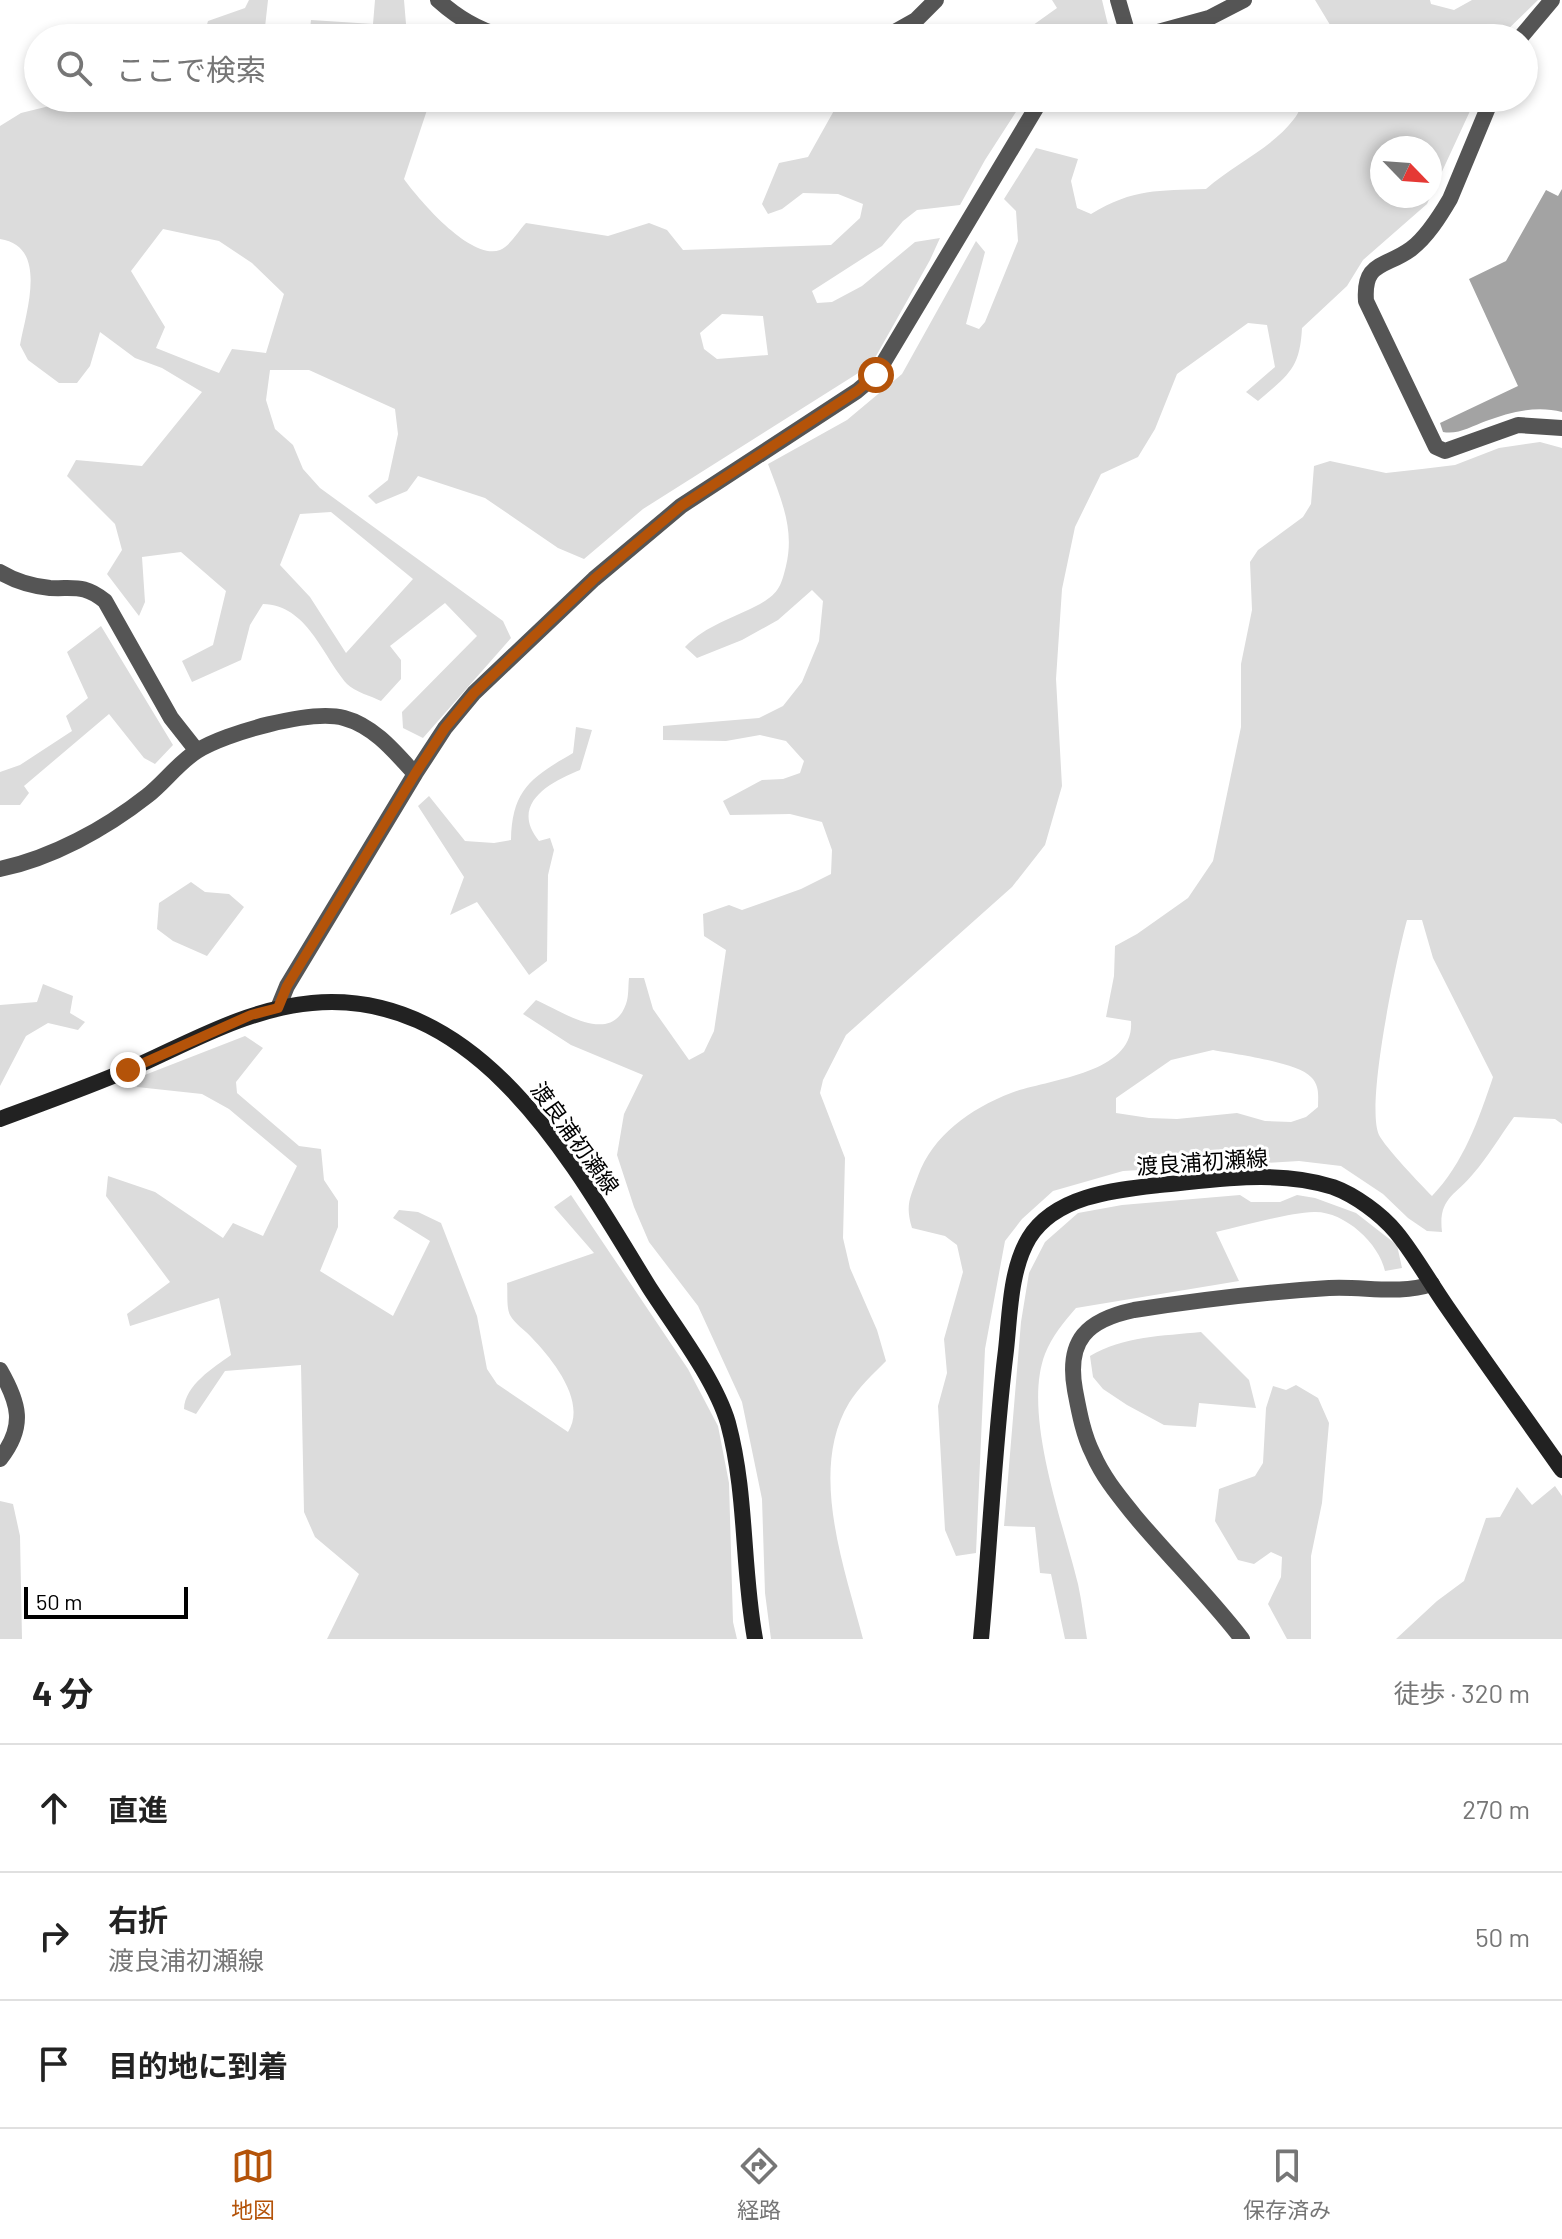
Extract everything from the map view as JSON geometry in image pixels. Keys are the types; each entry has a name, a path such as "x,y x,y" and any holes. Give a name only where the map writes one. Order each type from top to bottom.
{"main road":[{"name":"渡良浦初瀬線","path":"0,1119 128,1070 251,1015 278,1008 313,1003 351,1003 399,1014 440,1031 470,1053 534,1112 607,1218 713,1388 727,1419 737,1461 755,1639"},
{"name":"渡良浦初瀬線","path":"981,1639 998,1417 1015,1281 1021,1256 1030,1237 1067,1205 1115,1190 1234,1178 1314,1182 1336,1188 1356,1199 1395,1231 1562,1470"}],"street":[{"path":"438,0 471,24"},
{"path":"909,24 936,0"},
{"path":"1118,0 1125,24"},
{"path":"1187,24 1209,18 1244,0"},
{"path":"1532,24 1552,0"},
{"path":"278,1008 287,986 415,774 445,728 474,693 633,545 681,506 857,391 876,375 1034,112"},
{"path":"1486,112 1441,214 1411,249 1375,267 1367,276 1366,301 1436,447 1445,451 1518,425 1562,428"},
{"path":"0,572 15,581 48,588 79,587 92,591 105,601 171,718 197,751"},
{"path":"0,869 44,856 108,823 147,796 197,751 273,723 321,716 342,717 372,732 393,749 415,774"},
{"path":"1242,1639 1109,1484 1092,1453 1079,1414 1072,1369 1076,1347 1085,1331 1097,1322 1134,1310 1297,1290 1355,1287 1412,1291 1432,1284"},
{"path":"0,1370 15,1397 18,1411 11,1444 0,1459"}],"shaded area":[{"path":"249,0 268,0 265,24 207,24 208,21 245,8"},
{"path":"375,0 404,0 406,24 373,24"},
{"path":"1052,0 1102,0 1108,24 1035,24 1057,8"},
{"path":"1315,0 1430,0 1431,4 1454,10 1472,0 1538,0 1513,24 1330,24"},
{"path":"311,20 373,24 311,24"},
{"path":"25,112 426,112 404,179 447,226 475,246 488,251 500,250 526,223 608,236 649,223 667,230 683,250 831,245 860,218 863,204 838,194 803,193 782,209 768,214 762,204 779,163 808,157 833,112 1016,112 960,205 917,210 882,246 812,291 817,303 832,302 862,286 915,242 940,238 871,365 643,509 584,559 558,548 485,498 418,476 407,491 376,504 368,496 388,480 398,434 395,409 309,370 270,370 266,400 275,429 293,445 303,469 320,488 503,621 511,638 423,738 403,728 402,712 477,636 445,603 390,646 401,660 401,679 381,701 347,684 302,622 278,607 263,604 250,625 241,660 192,682 182,661 213,645 226,591 181,552 142,557 145,602 139,616 107,574 122,550 115,524 67,476 76,460 142,466 202,392 162,368 135,358 100,332 90,366 77,383 59,383 28,360 20,345 31,282 29,267 25,254 15,244 0,239 0,126","holes":["163,229 219,241 252,263 284,294 266,353 232,349 219,373 156,348 165,327 131,271","722,314 763,316 768,355 717,359 704,349 700,333","331,512 413,579 346,653 310,597 280,565 300,514"]},
{"path":"1298,112 1470,112 1442,172 1442,136 1370,136 1370,208 1422,208 1363,260 1347,286 1302,328 1295,362 1285,377 1258,401 1246,392 1275,367 1267,325 1248,323 1177,374 1155,429 1138,457 1101,474 1075,527 1062,589 1056,679 1062,786 1045,845 1012,887 846,1035 823,1080 820,1093 845,1158 843,1238 850,1268 877,1330 886,1361 849,1403 837,1430 831,1459 834,1520 863,1639 771,1639 765,1593 762,1499 742,1402 698,1306 649,1242 617,1155 624,1114 643,1075 571,1045 523,1014 536,1000 584,1022 609,1023 619,1017 626,1004 629,978 644,978 653,1009 689,1060 704,1052 714,1031 726,950 704,936 703,914 729,905 742,910 801,889 831,874 832,850 822,822 790,814 730,815 723,801 762,780 783,779 800,773 804,761 786,741 760,735 726,741 663,740 663,726 759,718 783,706 802,682 819,641 823,601 812,590 778,620 742,640 697,658 685,647 711,627 766,600 778,588 786,566 789,539 785,514 768,464 847,420 902,374 976,241 985,252 966,324 979,329 985,322 1018,241 1016,211 1004,199 1036,148 1078,159 1071,181 1077,208 1091,214 1134,195 1206,189 1285,130"},
{"path":"1562,189 1562,412 1524,410 1460,431 1443,432 1440,423 1518,386 1469,279 1506,261 1546,190 1558,196"},
{"path":"1540,442 1562,448 1562,1124 1555,1119 1514,1117 1478,1167 1449,1198 1441,1221 1442,1232 1427,1231 1383,1194 1341,1166 1299,1161 1123,1171 1053,1191 1022,1219 1005,1241 985,1349 976,1553 956,1556 945,1530 938,1406 947,1373 944,1339 963,1272 957,1245 945,1236 912,1228 909,1202 925,1161 943,1136 981,1107 1011,1093 1086,1072 1119,1053 1129,1039 1131,1021 1106,1017 1114,976 1115,946 1188,898 1213,861 1241,727 1241,664 1252,610 1250,562 1258,550 1303,517 1311,504 1314,466 1330,461 1386,473 1455,465 1499,448","holes":["1407,920 1422,920 1433,958 1493,1077 1476,1125 1461,1155 1432,1196 1383,1141 1376,1119 1384,1030","1213,1050 1265,1059 1304,1072 1316,1084 1318,1107 1306,1117 1291,1122 1265,1121 1237,1113 1177,1119 1116,1113 1116,1098 1171,1060"]},
{"path":"101,626 173,745 155,764 144,758 109,714 24,786 29,793 20,805 0,805 0,772 20,765 72,731 66,716 88,698 67,652"},
{"path":"576,727 592,730 580,770 546,788 531,805 531,828 539,841 550,838 554,850 548,875 547,961 529,975 477,902 450,915 464,877 418,806 429,796 465,841 494,843 511,840 515,808 520,796 536,778 573,753"},
{"path":"191,882 205,892 229,894 244,907 207,956 173,941 157,929 159,903"},
{"path":"43,984 73,996 70,1013 85,1022 78,1030 48,1023 26,1036 0,1086 0,1005 37,1002"},
{"path":"245,1036 263,1048 236,1082 237,1093 299,1146 321,1149 324,1180 338,1201 338,1227 320,1271 393,1316 430,1241 393,1218 399,1210 418,1212 441,1223 477,1316 487,1369 497,1384 568,1432 573,1420 573,1408 565,1382 549,1358 510,1315 507,1283 594,1253 554,1207 571,1195 688,1369 718,1426 729,1483 733,1622 737,1639 327,1639 359,1574 315,1537 304,1512 301,1365 225,1371 196,1414 184,1409 189,1392 195,1385 208,1371 231,1355 219,1298 130,1326 127,1314 170,1282 106,1196 108,1176 155,1192 223,1238 233,1223 263,1236 297,1166 229,1109 202,1094 137,1087 137,1078"},
{"path":"1240,1195 1251,1202 1280,1202 1297,1195 1356,1213 1397,1245 1402,1268 1385,1271 1376,1250 1348,1223 1325,1213 1303,1213 1216,1232 1239,1281 1076,1308 1045,1354 1039,1379 1038,1407 1047,1468 1078,1584 1087,1639 1065,1639 1051,1574 1040,1573 1035,1527 1004,1526 1021,1322 1029,1273 1045,1242 1078,1213 1122,1205"},
{"path":"1201,1332 1249,1380 1256,1408 1199,1403 1196,1427 1164,1425 1103,1389 1093,1377 1090,1356 1103,1349 1144,1338"},
{"path":"1296,1385 1318,1398 1329,1423 1322,1503 1311,1556 1311,1639 1287,1639 1268,1604 1281,1577 1282,1557 1271,1552 1254,1564 1238,1560 1215,1521 1219,1489 1255,1476 1263,1463 1266,1408 1273,1386 1286,1390"},
{"path":"1555,1486 1562,1496 1562,1639 1396,1639 1464,1581 1486,1518 1500,1517 1517,1487 1532,1505"},
{"path":"0,1501 13,1504 20,1536 22,1639 0,1639"}],"route":[{"path":"128,1070 251,1015 278,1008 287,986 415,774 445,728 474,693 594,579 681,506 857,391 876,375"}]}
